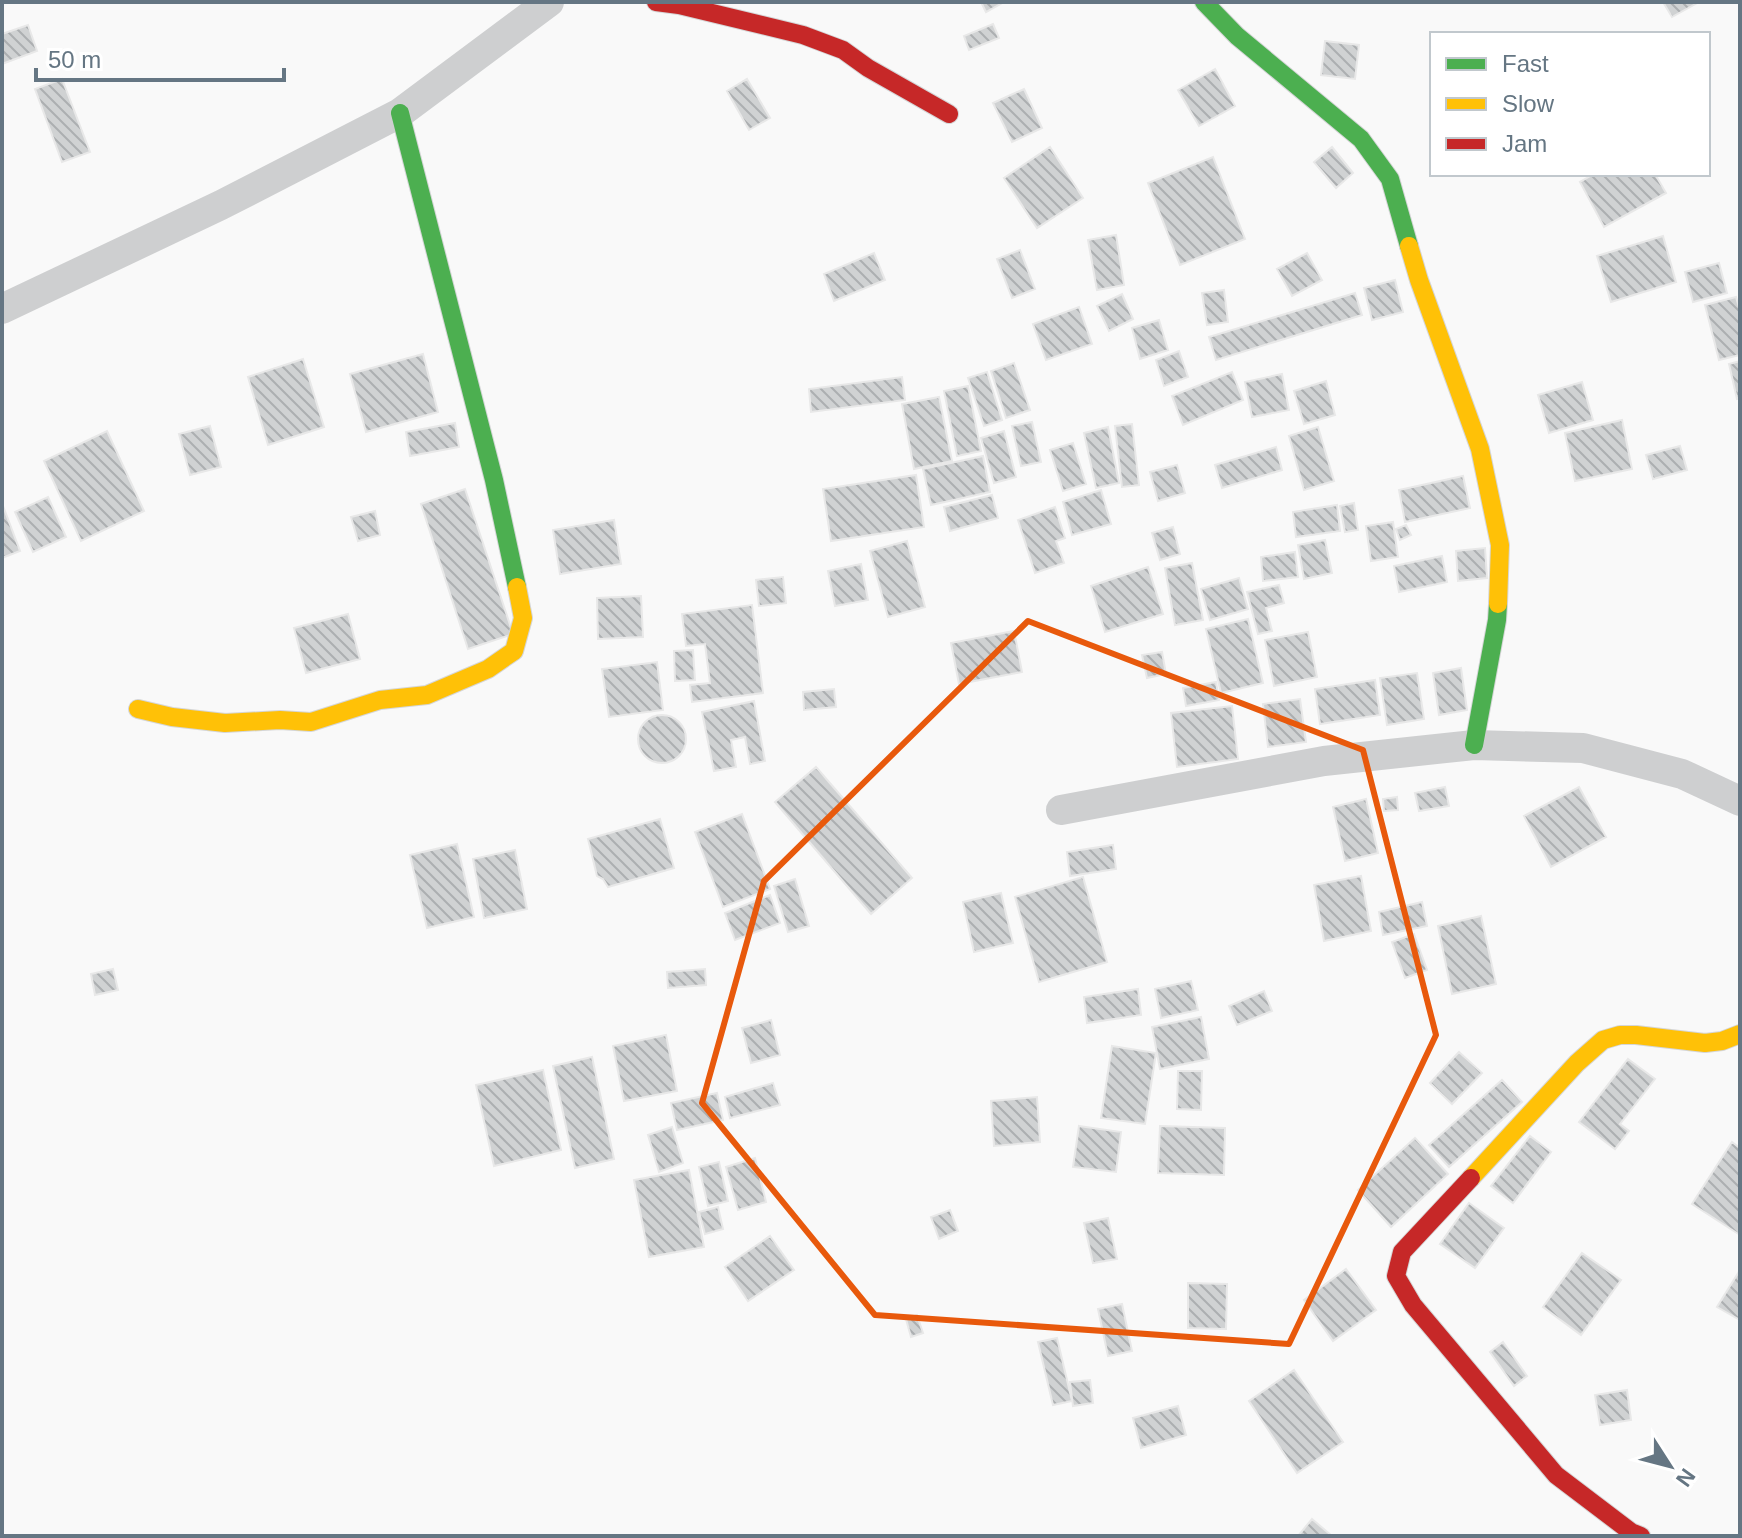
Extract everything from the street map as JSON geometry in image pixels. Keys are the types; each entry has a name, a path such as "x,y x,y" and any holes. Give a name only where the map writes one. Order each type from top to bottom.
{"street":[{"path":"2,309 221,205 400,113 549,2"},
{"path":"656,2 803,35 843,50 868,68 949,114"},
{"path":"756,2 778,29"},
{"path":"1204,2 1237,36 1361,139 1390,179 1419,280 1480,449 1500,545 1497,620 1474,745"},
{"path":"138,709 172,717 225,723 311,722 380,700 427,695 488,669 514,651 523,618 494,480 400,113"},
{"path":"1061,810 1324,761 1474,745 1583,748 1682,774 1740,801"},
{"path":"1641,1536 1631,1532 1556,1475 1413,1305 1396,1276 1402,1252 1601,1040 1630,1034 1698,1044 1726,1041 1740,1034"}],"highlighted area":[{"path":"1028,621 1363,750 1436,1035 1289,1344 875,1315 702,1103 764,881"}],"building":[{"path":"981,2 1004,2 986,12"},
{"path":"1663,2 1699,2 1672,17"},
{"path":"993,24 999,38 969,50 964,36"},
{"path":"28,25 37,51 2,64 2,34"},
{"path":"1325,41 1359,45 1355,79 1321,75"},
{"path":"1215,69 1235,106 1199,126 1178,90"},
{"path":"62,79 90,152 62,162 35,89"},
{"path":"747,79 770,118 749,130 727,91"},
{"path":"1024,89 1042,128 1012,142 993,103"},
{"path":"1050,147 1083,198 1037,228 1004,178"},
{"path":"1332,147 1353,173 1336,188 1314,162"},
{"path":"1213,157 1245,239 1180,265 1148,183"},
{"path":"1590,176 1656,176 1666,193 1604,227 1580,182"},
{"path":"1116,235 1124,285 1097,290 1088,240"},
{"path":"1663,236 1676,282 1611,302 1597,256"},
{"path":"1020,250 1035,289 1012,298 997,259"},
{"path":"874,253 885,280 834,301 824,274"},
{"path":"1307,253 1322,280 1292,296 1277,269"},
{"path":"1719,263 1727,293 1693,302 1685,272"},
{"path":"1395,280 1403,312 1372,320 1364,288"},
{"path":"1224,290 1228,322 1207,325 1202,293"},
{"path":"1355,293 1362,315 1216,360 1209,337"},
{"path":"1122,294 1133,319 1109,331 1097,306"},
{"path":"1736,297 1740,311 1740,355 1719,360 1705,305"},
{"path":"1079,307 1092,344 1046,360 1033,324"},
{"path":"1159,320 1168,350 1140,359 1132,328"},
{"path":"1179,351 1188,377 1164,386 1156,360"},
{"path":"423,354 438,412 366,432 350,374"},
{"path":"303,359 324,427 268,445 248,377"},
{"path":"1740,361 1740,398 1737,399 1729,364"},
{"path":"1014,363 1030,410 1006,418 991,371"},
{"path":"987,372 1002,420 984,426 968,378"},
{"path":"1232,372 1243,400 1183,425 1172,396"},
{"path":"1282,374 1289,410 1252,417 1245,382"},
{"path":"902,377 905,400 811,412 809,389"},
{"path":"1326,381 1335,415 1304,424 1294,391"},
{"path":"1582,382 1593,420 1549,433 1538,395"},
{"path":"968,386 981,451 957,456 944,391"},
{"path":"939,397 952,461 914,469 902,404"},
{"path":"1622,420 1632,469 1575,481 1565,433"},
{"path":"1032,422 1041,462 1021,466 1012,426"},
{"path":"455,423 459,447 410,456 406,432"},
{"path":"1132,424 1139,485 1122,487 1115,426"},
{"path":"210,426 221,467 190,475 179,434"},
{"path":"1108,427 1119,483 1096,488 1084,433"},
{"path":"1318,427 1334,481 1304,490 1289,436"},
{"path":"107,431 144,511 81,541 44,461"},
{"path":"1004,431 1016,477 994,483 981,438"},
{"path":"1073,443 1086,484 1063,491 1050,450"},
{"path":"1680,446 1687,470 1653,479 1646,455"},
{"path":"1276,447 1282,470 1222,488 1215,465"},
{"path":"983,456 990,492 931,505 923,469"},
{"path":"1177,465 1185,493 1158,501 1150,472"},
{"path":"916,475 924,527 831,541 823,489"},
{"path":"1463,476 1470,508 1405,522 1399,490"},
{"path":"465,489 513,634 468,649 421,504"},
{"path":"1101,490 1111,524 1072,535 1063,502"},
{"path":"992,495 998,518 950,531 944,507"},
{"path":"48,497 66,537 33,552 15,512"},
{"path":"1354,503 1358,530 1345,532 1340,506"},
{"path":"1337,505 1340,531 1296,537 1293,512"},
{"path":"2,506 20,551 2,558"},
{"path":"1055,507 1065,538 1056,541 1064,563 1035,573 1018,520"},
{"path":"375,511 380,535 358,541 351,517"},
{"path":"614,520 621,564 560,574 553,530"},
{"path":"1393,522 1398,557 1371,561 1366,526"},
{"path":"1406,525 1411,535 1400,540 1396,529"},
{"path":"1173,527 1180,554 1160,560 1152,533"},
{"path":"1325,540 1332,573 1304,579 1298,545"},
{"path":"907,541 925,607 888,617 870,551"},
{"path":"1485,548 1487,578 1458,581 1456,551"},
{"path":"1295,552 1298,577 1263,581 1261,557"},
{"path":"1442,556 1447,582 1399,592 1394,566"},
{"path":"1192,563 1203,620 1175,625 1165,568"},
{"path":"861,564 868,600 835,606 828,571"},
{"path":"1148,567 1163,614 1105,632 1091,586"},
{"path":"783,577 786,603 759,606 756,580"},
{"path":"1239,578 1248,609 1210,620 1201,589"},
{"path":"1279,585 1284,603 1266,608 1272,631 1258,634 1247,592"},
{"path":"641,596 643,637 598,639 597,598"},
{"path":"752,605 763,693 692,702 690,685 710,683 705,644 686,646 682,614"},
{"path":"348,614 360,659 306,673 294,628"},
{"path":"1248,619 1263,683 1221,693 1206,629"},
{"path":"1014,631 1022,672 959,684 951,643"},
{"path":"1308,632 1317,677 1274,686 1265,640"},
{"path":"693,650 695,680 675,681 674,651"},
{"path":"1162,652 1166,674 1147,678 1142,655"},
{"path":"657,662 663,710 609,717 602,669"},
{"path":"1461,668 1467,710 1439,715 1433,673"},
{"path":"1417,673 1424,719 1387,725 1380,678"},
{"path":"1375,680 1380,715 1320,724 1315,689"},
{"path":"1216,682 1219,700 1186,706 1183,688"},
{"path":"834,689 836,707 804,710 803,692"},
{"path":"1300,699 1306,742 1268,747 1263,704"},
{"path":"754,701 765,761 750,764 745,737 731,740 736,767 714,771 702,712"},
{"path":"1232,706 1238,759 1177,767 1171,713"},
{"path":"662,715 679,722 686,739 679,756 662,763 645,756 638,739 645,722"},
{"path":"816,767 912,878 871,914 775,802"},
{"path":"1445,787 1449,806 1419,811 1415,793"},
{"path":"1579,787 1606,837 1551,867 1524,816"},
{"path":"1397,797 1398,810 1384,811 1383,799"},
{"path":"1366,799 1378,853 1345,861 1333,807"},
{"path":"742,814 770,889 723,907 695,832"},
{"path":"660,819 674,868 608,887 597,876 588,839"},
{"path":"457,844 474,917 427,928 410,855"},
{"path":"1113,845 1116,869 1070,876 1067,852"},
{"path":"515,850 527,909 484,918 473,859"},
{"path":"1361,876 1371,931 1324,941 1314,885"},
{"path":"1083,877 1107,962 1039,982 1015,897"},
{"path":"795,879 809,926 788,932 774,886"},
{"path":"1001,893 1013,943 974,952 963,902"},
{"path":"770,895 780,923 735,940 725,913"},
{"path":"1422,902 1427,926 1383,935 1379,912"},
{"path":"1481,916 1496,984 1452,994 1438,926"},
{"path":"1414,934 1427,970 1405,978 1392,942"},
{"path":"113,969 118,990 95,995 91,974"},
{"path":"705,969 706,985 668,988 667,972"},
{"path":"1191,981 1198,1010 1161,1018 1155,989"},
{"path":"1138,989 1141,1015 1087,1023 1084,997"},
{"path":"1264,991 1272,1011 1237,1025 1229,1006"},
{"path":"1201,1017 1209,1059 1160,1069 1152,1027"},
{"path":"771,1020 780,1055 751,1063 742,1028"},
{"path":"666,1035 677,1091 624,1101 613,1046"},
{"path":"1112,1046 1156,1053 1145,1124 1101,1118"},
{"path":"1459,1052 1482,1073 1452,1104 1430,1083"},
{"path":"592,1057 614,1159 575,1168 553,1066"},
{"path":"1628,1059 1655,1079 1620,1124 1629,1131 1615,1149 1579,1122"},
{"path":"543,1070 561,1150 494,1166 476,1085"},
{"path":"1178,1071 1202,1071 1201,1110 1177,1109"},
{"path":"1502,1080 1522,1102 1449,1167 1429,1145"},
{"path":"773,1083 780,1105 730,1118 725,1097"},
{"path":"717,1093 723,1120 677,1130 671,1103"},
{"path":"1037,1097 1040,1142 994,1146 991,1101"},
{"path":"1079,1126 1121,1132 1116,1172 1073,1167"},
{"path":"1160,1126 1225,1128 1224,1175 1158,1173"},
{"path":"672,1127 683,1163 659,1172 648,1135"},
{"path":"1530,1136 1551,1152 1513,1203 1491,1186"},
{"path":"1415,1138 1448,1174 1391,1227 1358,1190"},
{"path":"1732,1142 1740,1148 1740,1235 1692,1204"},
{"path":"755,1158 766,1202 738,1210 726,1167"},
{"path":"719,1162 728,1201 708,1206 699,1167"},
{"path":"689,1170 704,1247 649,1257 634,1180"},
{"path":"1469,1203 1504,1228 1475,1268 1440,1244"},
{"path":"718,1207 723,1229 705,1234 699,1212"},
{"path":"950,1210 958,1231 939,1239 931,1217"},
{"path":"1108,1218 1117,1259 1093,1263 1084,1223"},
{"path":"770,1236 794,1270 748,1301 725,1267"},
{"path":"1582,1253 1621,1280 1581,1335 1543,1307"},
{"path":"1346,1269 1376,1310 1333,1341 1304,1300"},
{"path":"1740,1270 1740,1320 1717,1307"},
{"path":"1188,1283 1227,1284 1226,1329 1188,1328"},
{"path":"1122,1304 1132,1351 1108,1356 1098,1309"},
{"path":"917,1315 923,1333 911,1337 906,1319"},
{"path":"1057,1338 1072,1401 1053,1405 1038,1342"},
{"path":"1503,1342 1527,1376 1514,1386 1490,1352"},
{"path":"1294,1370 1343,1442 1297,1473 1249,1401"},
{"path":"1090,1380 1093,1403 1073,1406 1070,1382"},
{"path":"1627,1390 1631,1420 1600,1425 1595,1395"},
{"path":"1178,1406 1186,1435 1141,1448 1133,1418"},
{"path":"1312,1519 1332,1536 1298,1536"}],"traffic: fast":[{"path":"1204,2 1237,36 1361,139 1390,179 1409,246"},
{"path":"400,113 494,480 517,587"},
{"path":"1474,745 1498,604"}],"traffic: slow":[{"path":"1409,246 1480,449 1500,545 1498,604"},
{"path":"138,709 172,717 225,723 311,722 380,700 427,695 488,669 514,651 523,618 517,587"},
{"path":"1471,1178 1577,1063 1603,1040 1636,1035 1705,1043 1740,1034"}],"traffic: jam":[{"path":"656,2 803,35 843,50 868,68 949,114"},
{"path":"1471,1178 1402,1252 1396,1276 1413,1305 1556,1475 1631,1532 1641,1536"}]}
